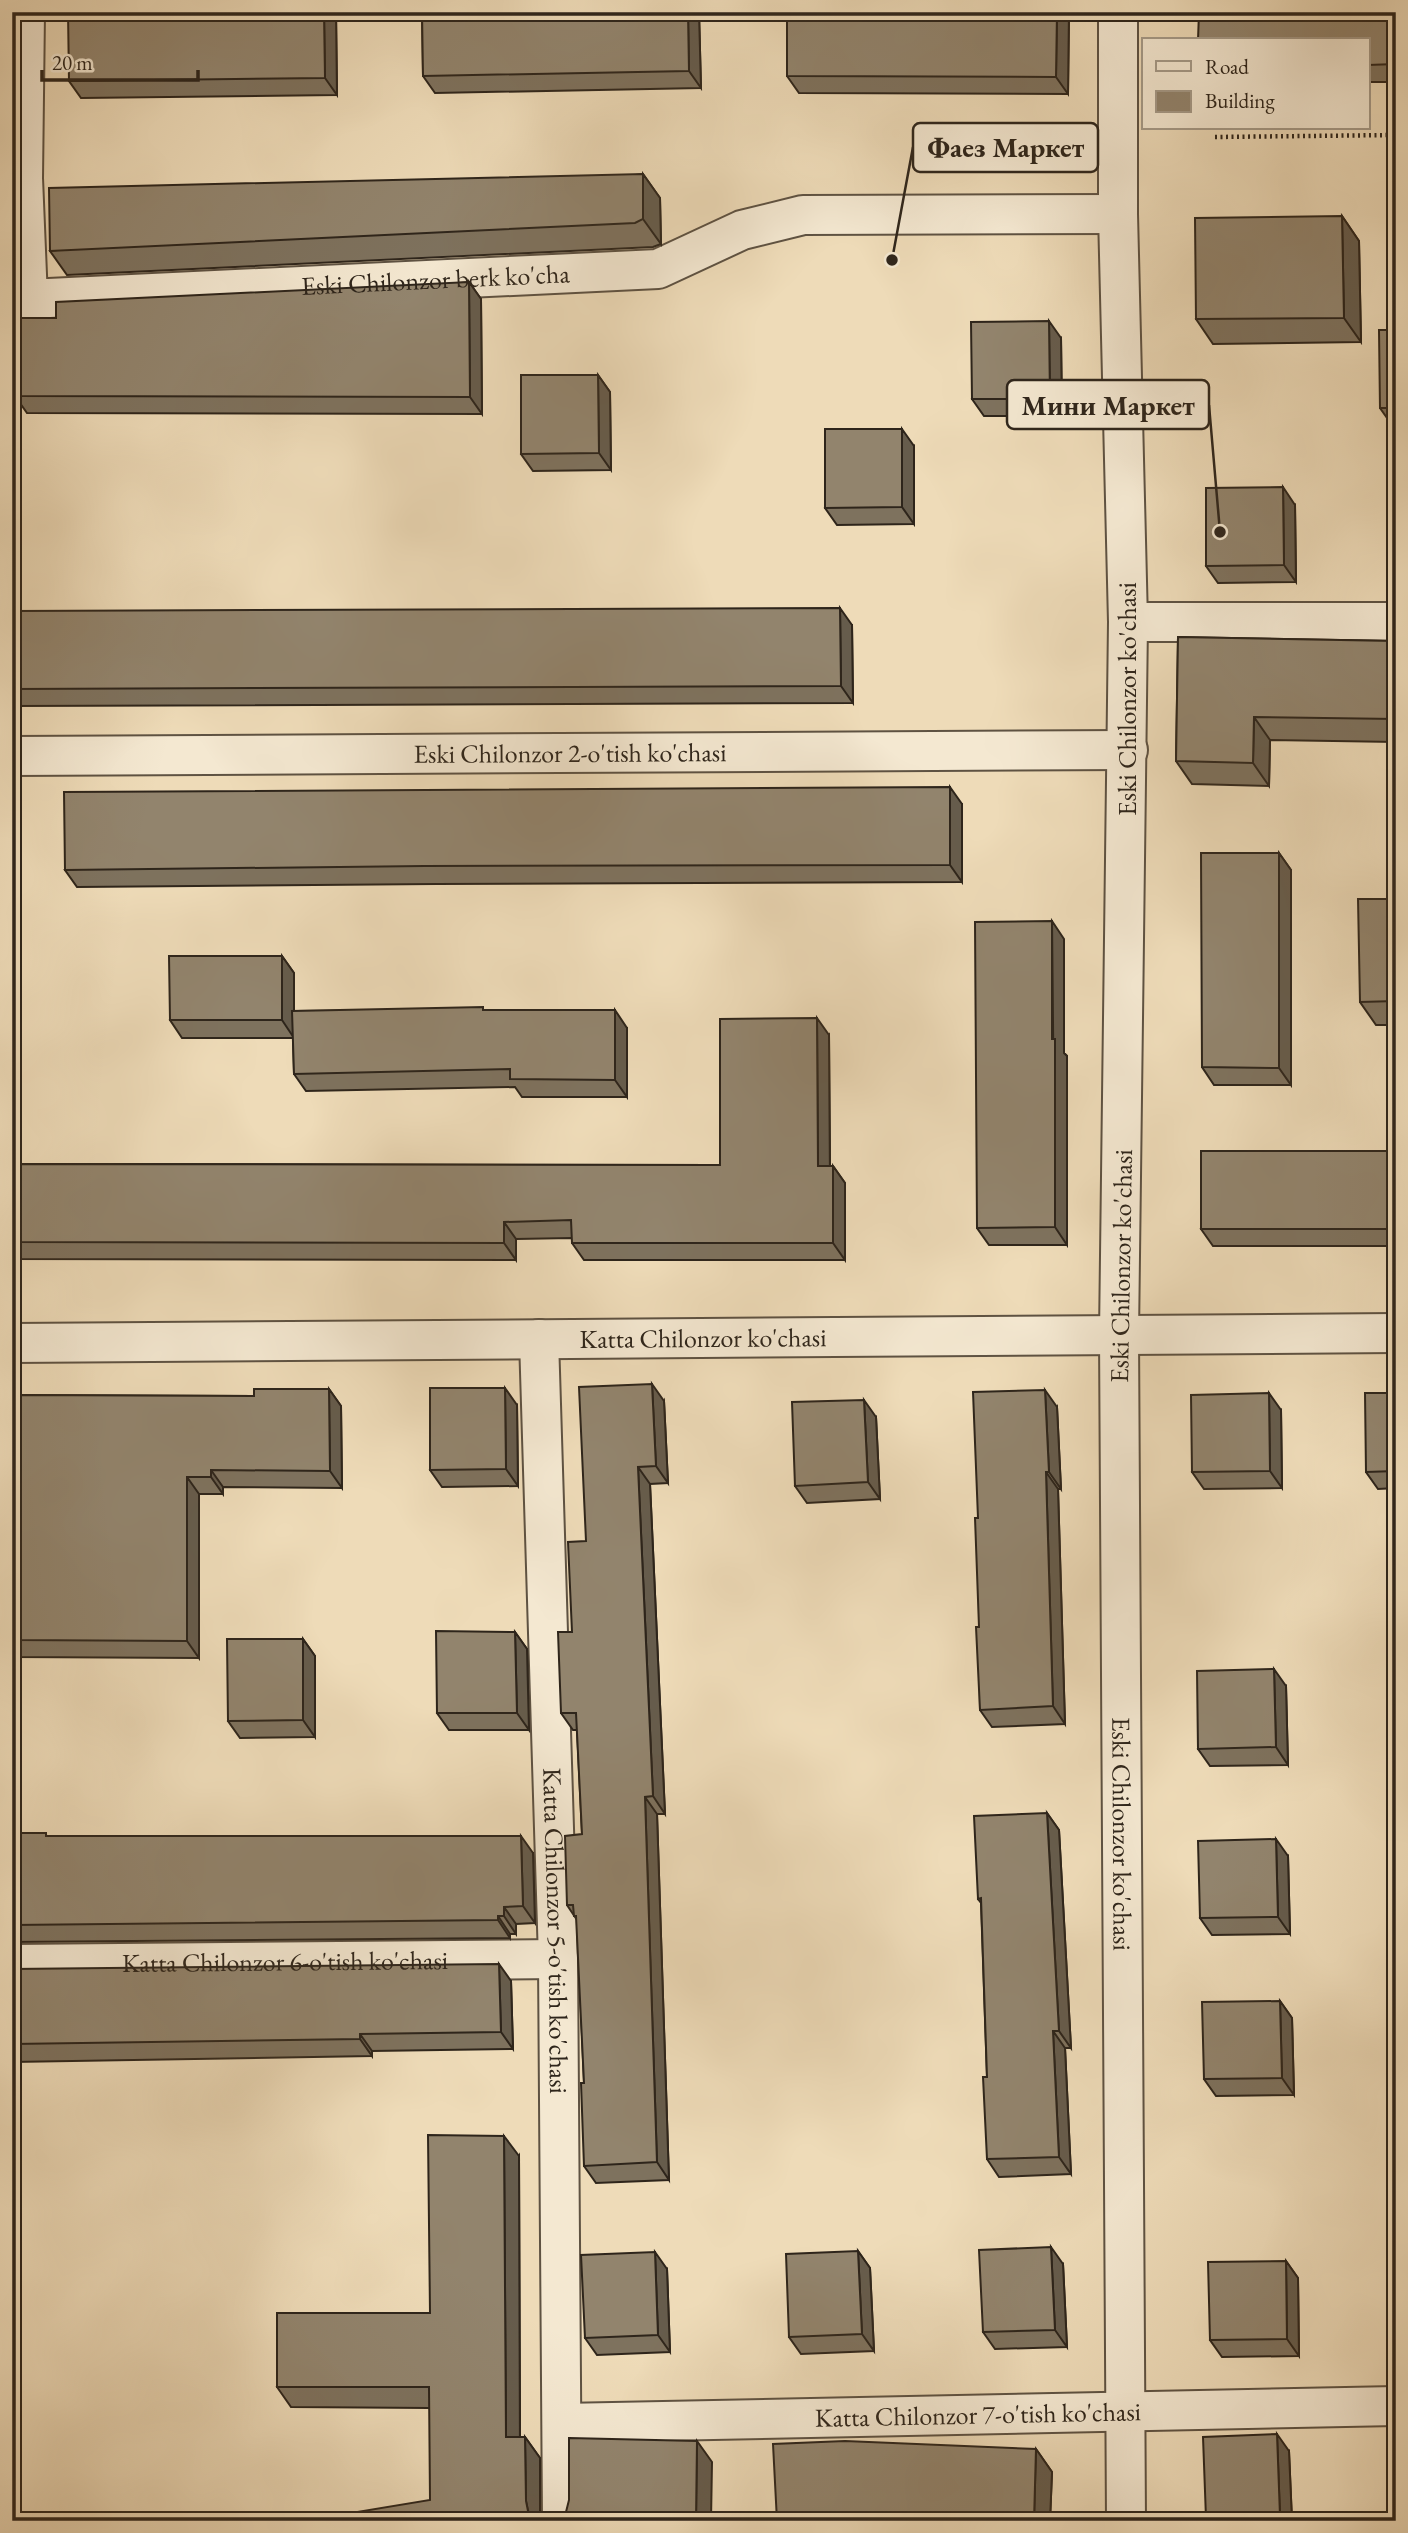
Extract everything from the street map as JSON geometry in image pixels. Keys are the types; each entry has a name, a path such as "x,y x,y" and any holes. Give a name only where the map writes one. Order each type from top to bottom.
{"street":[{"name":"Eski Chilonzor berk ko'cha","path":"25,12 20,298 658,269 742,230 803,215 1118,214"},
{"name":"Eski Chilonzor ko'chasi","path":"1118,12 1118,214 1128,622 1119,1335 1126,2521"},
{"path":"1128,622 1396,622"},
{"name":"Eski Chilonzor 2-o'tish ko'chasi","path":"12,756 1128,750"},
{"name":"Katta Chilonzor ko'chasi","path":"12,1343 1396,1333"},
{"name":"Katta Chilonzor 5-o'tish ko'chasi","path":"538,1339 558,1959 562,2521"},
{"name":"Katta Chilonzor 6-o'tish ko'chasi","path":"12,1964 558,1959"},
{"name":"Katta Chilonzor 7-o'tish ko'chasi","path":"562,2423 1396,2406"}],"path":[{"path":"1215,137 1396,135"}],"building":[{"path":"68,12 324,12 325,78 69,81"},
{"path":"422,12 688,12 689,71 423,76"},
{"path":"787,12 1057,12 1056,77 787,76"},
{"path":"1199,12 1396,12 1396,64 1370,65 1370,38 1198,38"},
{"path":"643,174 643,219 635,223 50,251 49,188"},
{"path":"1342,216 1344,318 1196,319 1195,218"},
{"path":"469,282 470,397 15,396 15,318 56,318 56,302"},
{"path":"1049,321 1050,399 972,399 971,322"},
{"path":"1379,330 1396,330 1396,408 1380,408"},
{"path":"521,375 598,375 599,453 521,454"},
{"path":"825,429 902,429 902,507 825,508"},
{"path":"1393,483 1396,483 1396,561 1394,561"},
{"path":"1283,487 1284,565 1206,566 1206,488"},
{"path":"840,608 841,686 12,689 12,611"},
{"path":"1178,637 1396,641 1396,719 1254,717 1253,763 1176,761"},
{"path":"950,787 950,865 65,870 64,792"},
{"path":"1201,853 1279,853 1279,1068 1202,1067"},
{"path":"1358,899 1396,899 1396,1001 1360,1002"},
{"path":"1052,921 1055,1227 977,1228 975,922"},
{"path":"169,956 282,956 282,1020 170,1020"},
{"path":"483,1007 483,1010 615,1010 615,1080 510,1079 510,1069 294,1074 292,1011"},
{"path":"817,1018 818,1166 833,1166 833,1243 572,1243 571,1220 504,1222 504,1243 12,1242 12,1164 720,1165 720,1019"},
{"path":"1201,1151 1396,1151 1396,1229 1201,1229"},
{"path":"652,1384 656,1466 638,1467 653,1796 645,1797 657,2162 584,2166 581,2083 584,2083 576,1916 573,1905 567,1905 565,1836 582,1834 576,1713 561,1713 558,1632 572,1632 568,1542 586,1541 579,1387"},
{"path":"430,1388 505,1388 506,1469 430,1470"},
{"path":"254,1389 329,1389 330,1471 211,1470 211,1477 187,1477 187,1641 12,1640 12,1559 18,1559 18,1477 12,1477 12,1395 254,1396"},
{"path":"1045,1390 1053,1706 980,1710 976,1627 979,1627 975,1518 978,1518 973,1392"},
{"path":"1269,1393 1270,1471 1192,1472 1191,1395"},
{"path":"1365,1393 1396,1393 1396,1471 1366,1472"},
{"path":"864,1400 868,1482 795,1486 792,1402"},
{"path":"436,1631 515,1632 517,1713 437,1713"},
{"path":"227,1639 303,1639 303,1720 228,1721"},
{"path":"1274,1669 1276,1747 1198,1749 1197,1671"},
{"path":"1047,1813 1059,2031 1053,2031 1059,2157 987,2159 983,2077 987,2077 981,1898 978,1899 974,1816"},
{"path":"12,1833 46,1833 46,1836 521,1836 523,1906 504,1907 504,1916 498,1916 498,1920 12,1925"},
{"path":"1276,1839 1278,1917 1200,1918 1198,1841"},
{"path":"499,1964 501,2032 360,2034 360,2039 12,2044 12,1969"},
{"path":"1280,2001 1282,2078 1204,2079 1202,2002"},
{"path":"428,2135 504,2136 506,2437 525,2437 528,2511 542,2521 359,2521 357,2512 430,2500 429,2387 277,2387 277,2313 430,2313"},
{"path":"1051,2247 1055,2330 983,2332 979,2250"},
{"path":"858,2251 862,2334 789,2337 786,2254"},
{"path":"655,2252 658,2335 585,2338 581,2255"},
{"path":"1286,2261 1287,2339 1210,2340 1208,2262"},
{"path":"1277,2434 1280,2516 1206,2518 1203,2437"},
{"path":"569,2438 697,2441 696,2521 553,2521 566,2512 569,2500"},
{"path":"845,2441 1036,2449 1034,2521 777,2521 773,2444"}],"place":[{"name":"Фаез Маркет","path":"892,260"},
{"name":"Мини Маркет","path":"1220,532"}]}
